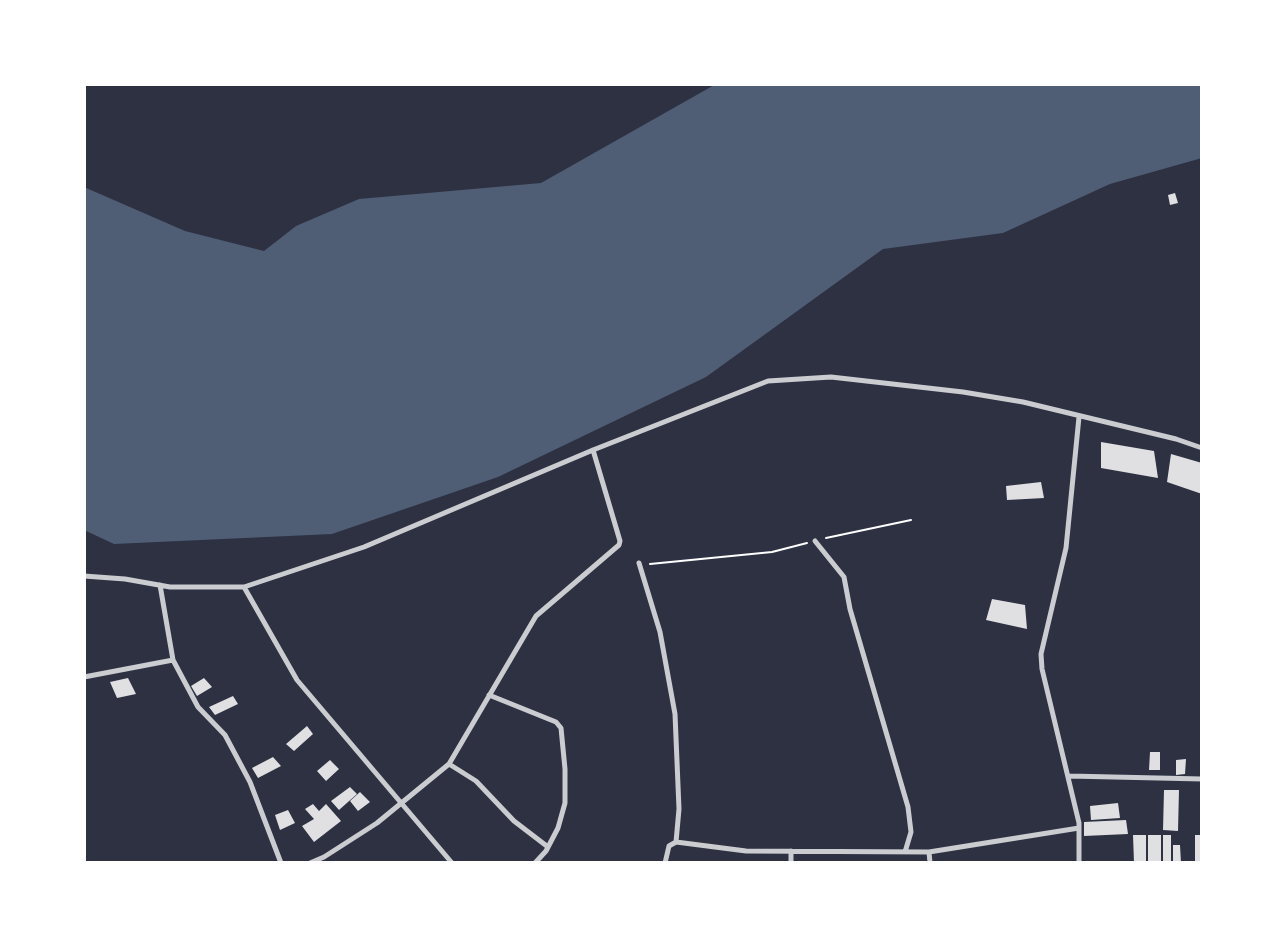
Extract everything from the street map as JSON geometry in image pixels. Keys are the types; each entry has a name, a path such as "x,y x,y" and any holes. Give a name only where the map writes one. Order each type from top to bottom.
{"street":[{"path":"84,576 160,585 244,587 364,547 593,450 768,381 831,377 963,392 1023,402 1176,439 1202,448"},
{"path":"1079,417 1066,548 1041,654 1042,669 1079,828 1079,863"},
{"path":"310,863 377,823 449,764 536,616 619,545 593,450"},
{"path":"815,541 844,577 850,609 908,807 911,832 905,852"},
{"path":"639,563 660,632 675,714 679,809 676,842"},
{"path":"160,585 173,660 198,707 225,735 243,770 281,863"},
{"path":"244,587 297,680 452,863"},
{"path":"84,677 173,660"},
{"path":"489,695 556,722 561,728 565,803 558,828 535,863"},
{"path":"449,764 476,781 514,821 548,846"},
{"path":"1069,776 1202,779"},
{"path":"665,863 669,846 676,842 746,851 929,852 1079,828"},
{"path":"790,863 791,850"},
{"path":"929,852 930,863"}],"path":[{"path":"639,563 772,552 911,520"}],"water":[{"path":"716,84 1202,84 1202,158 1110,184 1003,233 883,249 706,377 498,477 332,534 114,544 84,530 84,187 185,231 264,251 296,226 359,199 541,183"}],"building":[{"path":"1175,193 1178,203 1170,205 1168,195"},
{"path":"1101,442 1154,451 1158,478 1101,468"},
{"path":"1171,454 1202,463 1202,494 1167,482"},
{"path":"1041,482 1044,498 1007,500 1006,486"},
{"path":"992,599 1025,605 1027,629 986,620"},
{"path":"128,678 136,694 117,698 110,682"},
{"path":"204,678 212,687 197,696 191,686"},
{"path":"233,696 238,704 215,715 209,707"},
{"path":"307,726 313,734 294,751 286,744"},
{"path":"1150,752 1160,752 1160,770 1149,770"},
{"path":"273,757 281,766 258,778 252,768"},
{"path":"1186,759 1185,774 1176,775 1176,760"},
{"path":"330,760 339,769 326,781 317,771"},
{"path":"350,787 357,794 339,810 331,801"},
{"path":"1164,790 1179,790 1178,831 1163,830"},
{"path":"360,792 370,802 358,811 350,801"},
{"path":"1118,803 1120,818 1091,820 1090,806"},
{"path":"313,804 319,811 326,804 341,821 314,842 302,826 314,819 305,809"},
{"path":"288,810 295,823 280,830 275,815"},
{"path":"1126,820 1128,834 1084,836 1084,822"},
{"path":"1133,835 1146,835 1146,863 1134,863"},
{"path":"1148,835 1161,835 1161,863 1148,863"},
{"path":"1163,835 1171,835 1171,863 1163,863"},
{"path":"1195,835 1202,835 1202,863 1195,863"},
{"path":"1173,845 1180,845 1181,863 1173,863"}]}
